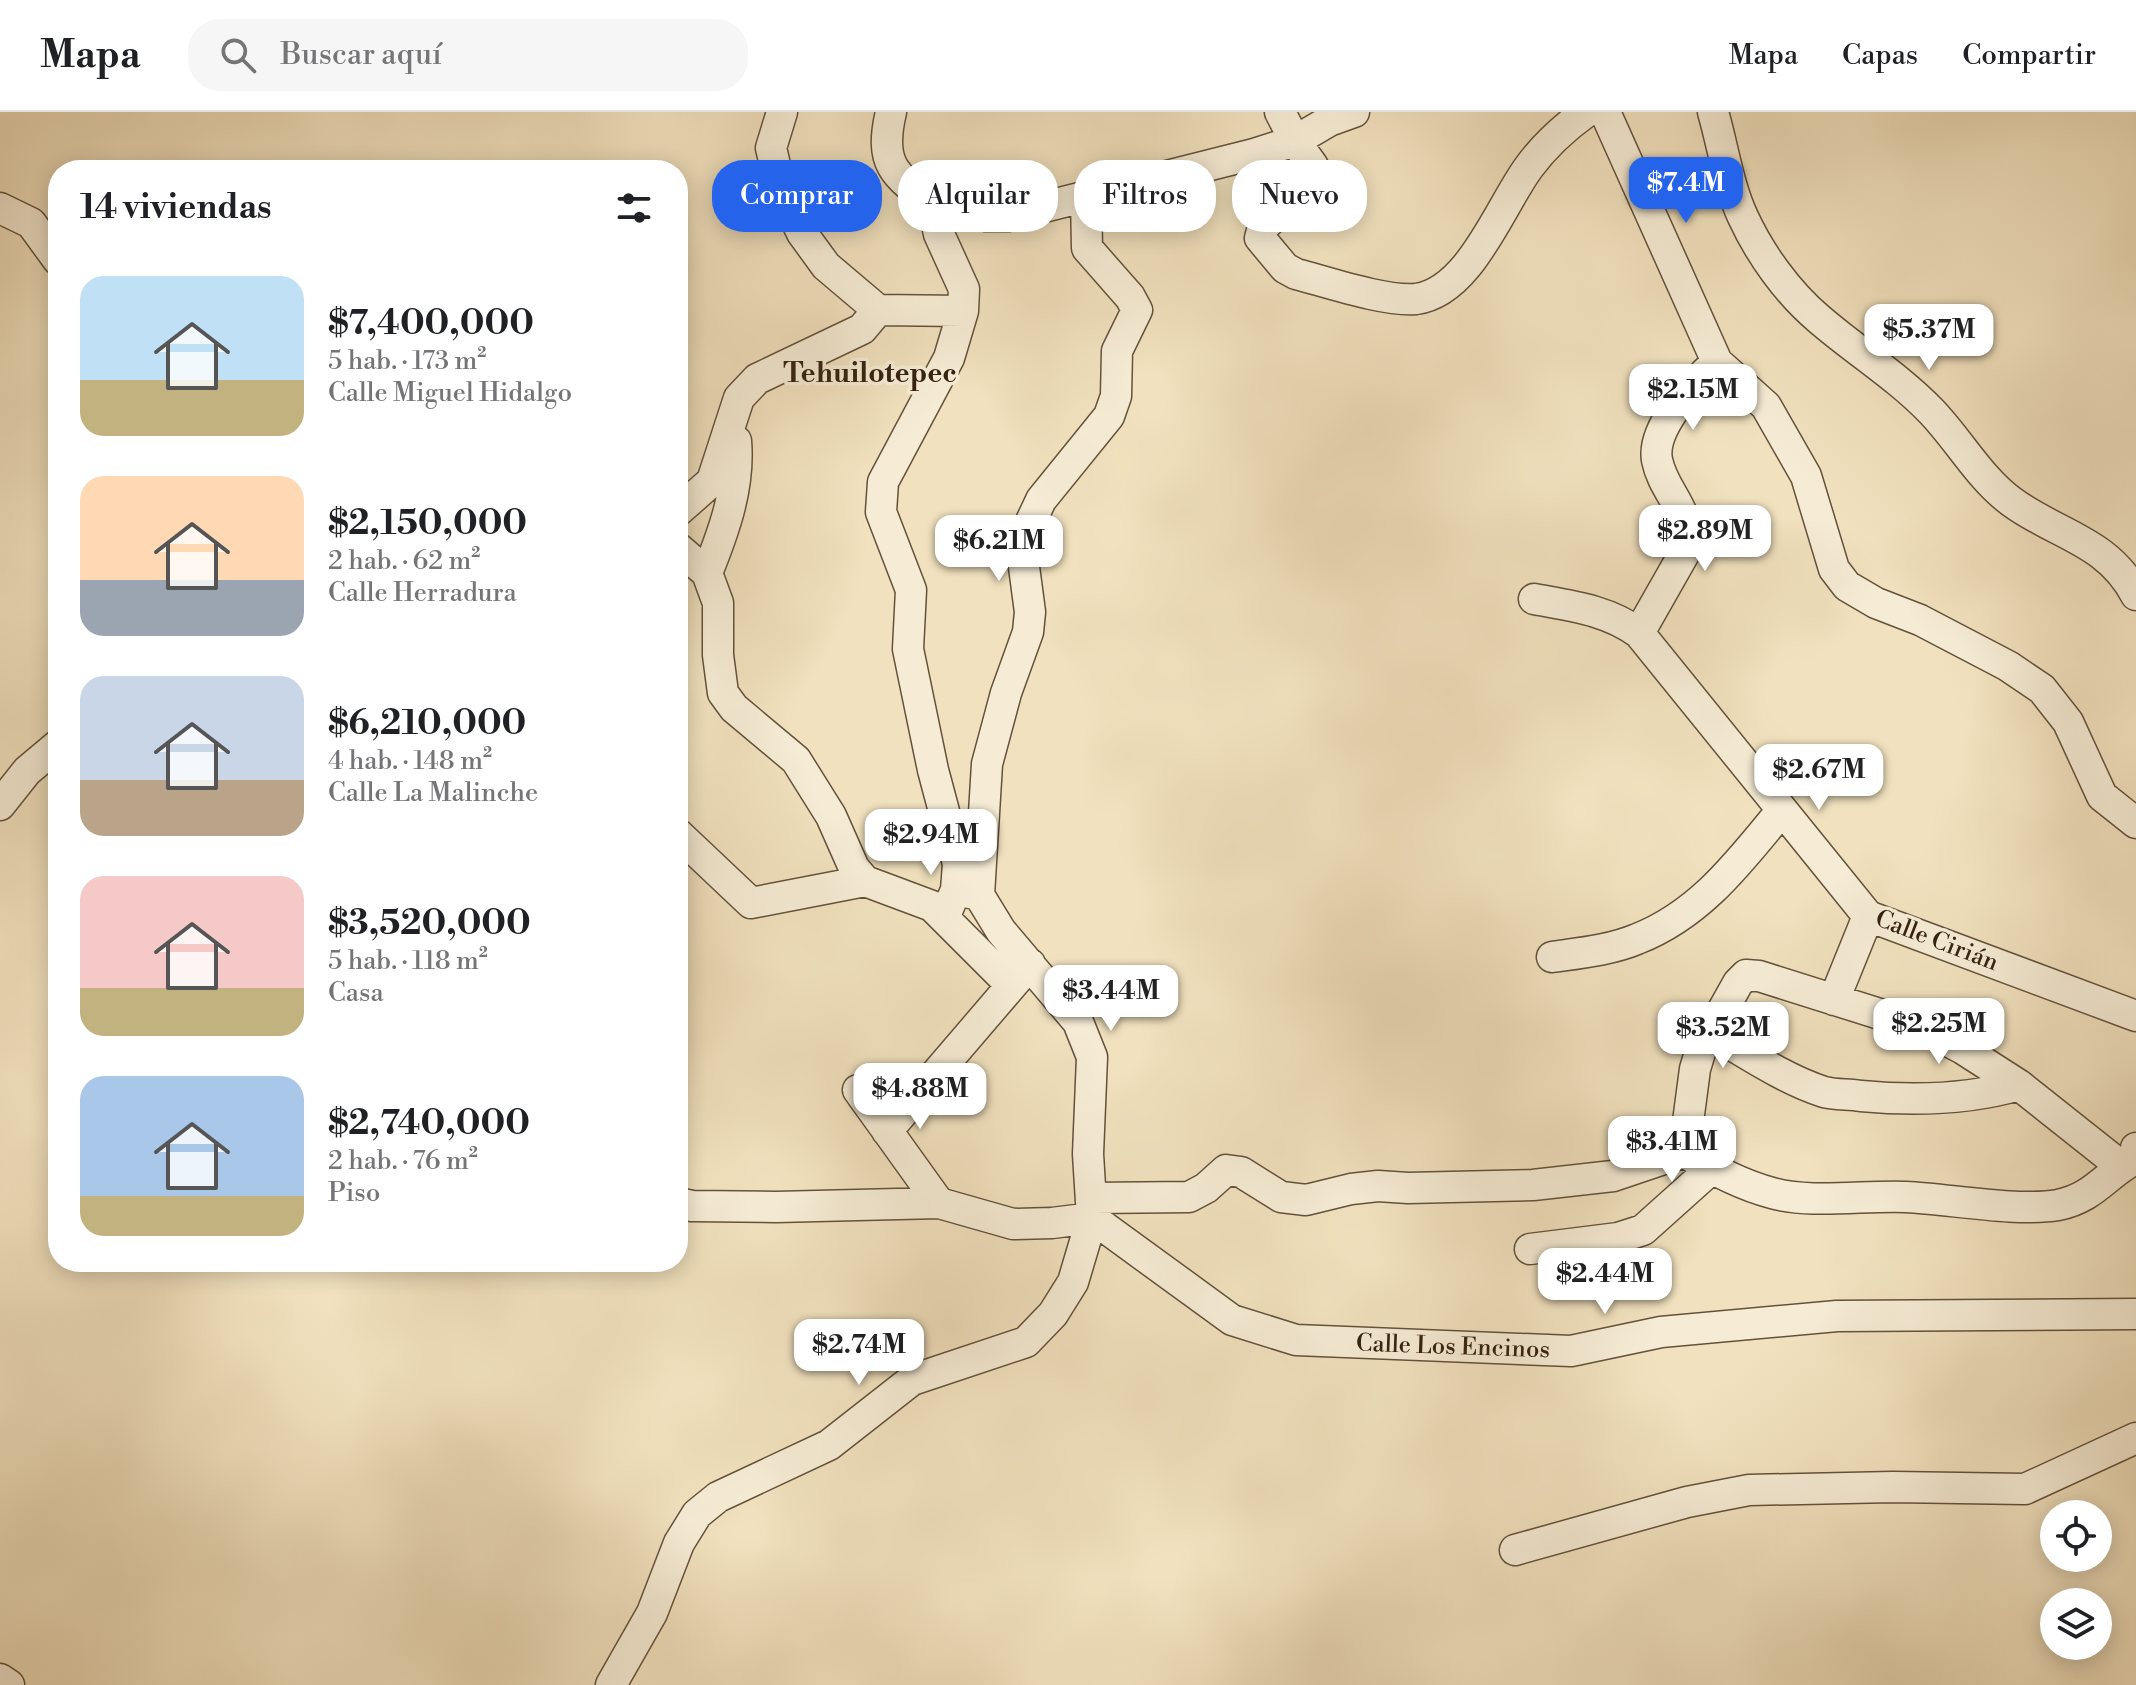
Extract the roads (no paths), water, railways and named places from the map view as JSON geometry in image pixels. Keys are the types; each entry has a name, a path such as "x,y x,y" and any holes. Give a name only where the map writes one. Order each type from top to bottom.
{"street":[{"path":"782,112 771,148 781,190 802,233 826,266 878,310 963,311"},
{"path":"891,112 886,143 891,168 898,175"},
{"path":"1280,112 1313,166 1312,171 1283,193 1278,213 1260,233 1260,238 1285,268 1296,274 1400,299 1434,295 1465,267 1490,233 1528,168 1557,133 1586,112"},
{"path":"1216,164 1295,141 1329,121 1354,112"},
{"path":"1605,112 1717,362 1766,406 1806,476 1834,569 1847,586 1876,603 1920,620 2008,666 2042,689 2068,722 2102,796 2136,823"},
{"path":"1695,112 1716,122 1741,214 1756,242 1792,291 1818,318 1891,373 1933,413 2011,502 2094,548 2117,565 2136,595"},
{"path":"0,208 31,223 48,246"},
{"path":"611,1685 652,1613 679,1543 697,1514 718,1497 829,1445 912,1380 1026,1342 1053,1314 1073,1282 1092,1208 1088,1154 1092,1057 1078,1022 1020,974 959,901 958,864 933,770 908,649 911,590 881,512 883,482 949,358 963,311 964,289 939,232"},
{"path":"959,901 987,764 1006,693 1028,632 1030,612 1024,567 1027,530 1041,500 1109,416 1116,396 1117,351 1137,310 1130,297 1087,248 1087,232"},
{"path":"688,502 712,481 739,398 757,379 862,329 878,310"},
{"path":"1639,633 1685,552 1688,538 1683,513 1657,461 1657,445 1673,411 1699,378 1717,362"},
{"path":"707,573 731,501 738,463 734,419"},
{"path":"688,557 707,573 718,603 718,655 723,693 734,708 796,760 831,816 854,868 865,881 932,906 959,901 1001,931 1020,974"},
{"name":"Calle Cirián","path":"1534,599 1598,611 1619,619 1639,633 1868,916 2136,1016"},
{"path":"0,805 27,771 48,753"},
{"path":"1552,957 1636,940 1693,909 1725,879 1782,810"},
{"path":"688,843 751,903 865,881"},
{"path":"1834,1000 1868,916"},
{"path":"887,1131 1020,974"},
{"path":"1746,975 1759,976 1921,1027 1963,1049 2132,1158 2105,1183 2083,1197 2056,1205 1996,1205 1904,1197 1774,1194 1711,1169 1684,1152 1695,1069 1710,1032 1738,983 1746,975"},
{"path":"1710,1032 1778,1070 1826,1092 1937,1099 1996,1092 2019,1085"},
{"path":"858,1090 939,1203"},
{"path":"688,1205 776,1207 939,1203 1013,1224 1052,1223 1092,1208 1189,1197 1206,1188 1226,1170 1241,1172 1281,1197 1306,1200 1378,1186 1533,1185 1613,1176 1684,1152"},
{"path":"1530,1249 1618,1238 1643,1230 1711,1169"},
{"name":"Calle Los Encinos","path":"1092,1208 1232,1320 1296,1340 1571,1351 1661,1332 1837,1316 2136,1314"},
{"path":"1515,1550 1687,1502 1749,1490 1893,1487 2025,1489 2136,1438"},
{"path":"0,1679 9,1685"}],"district":[{"name":"Tehuilotepec","path":"870,372"}]}
